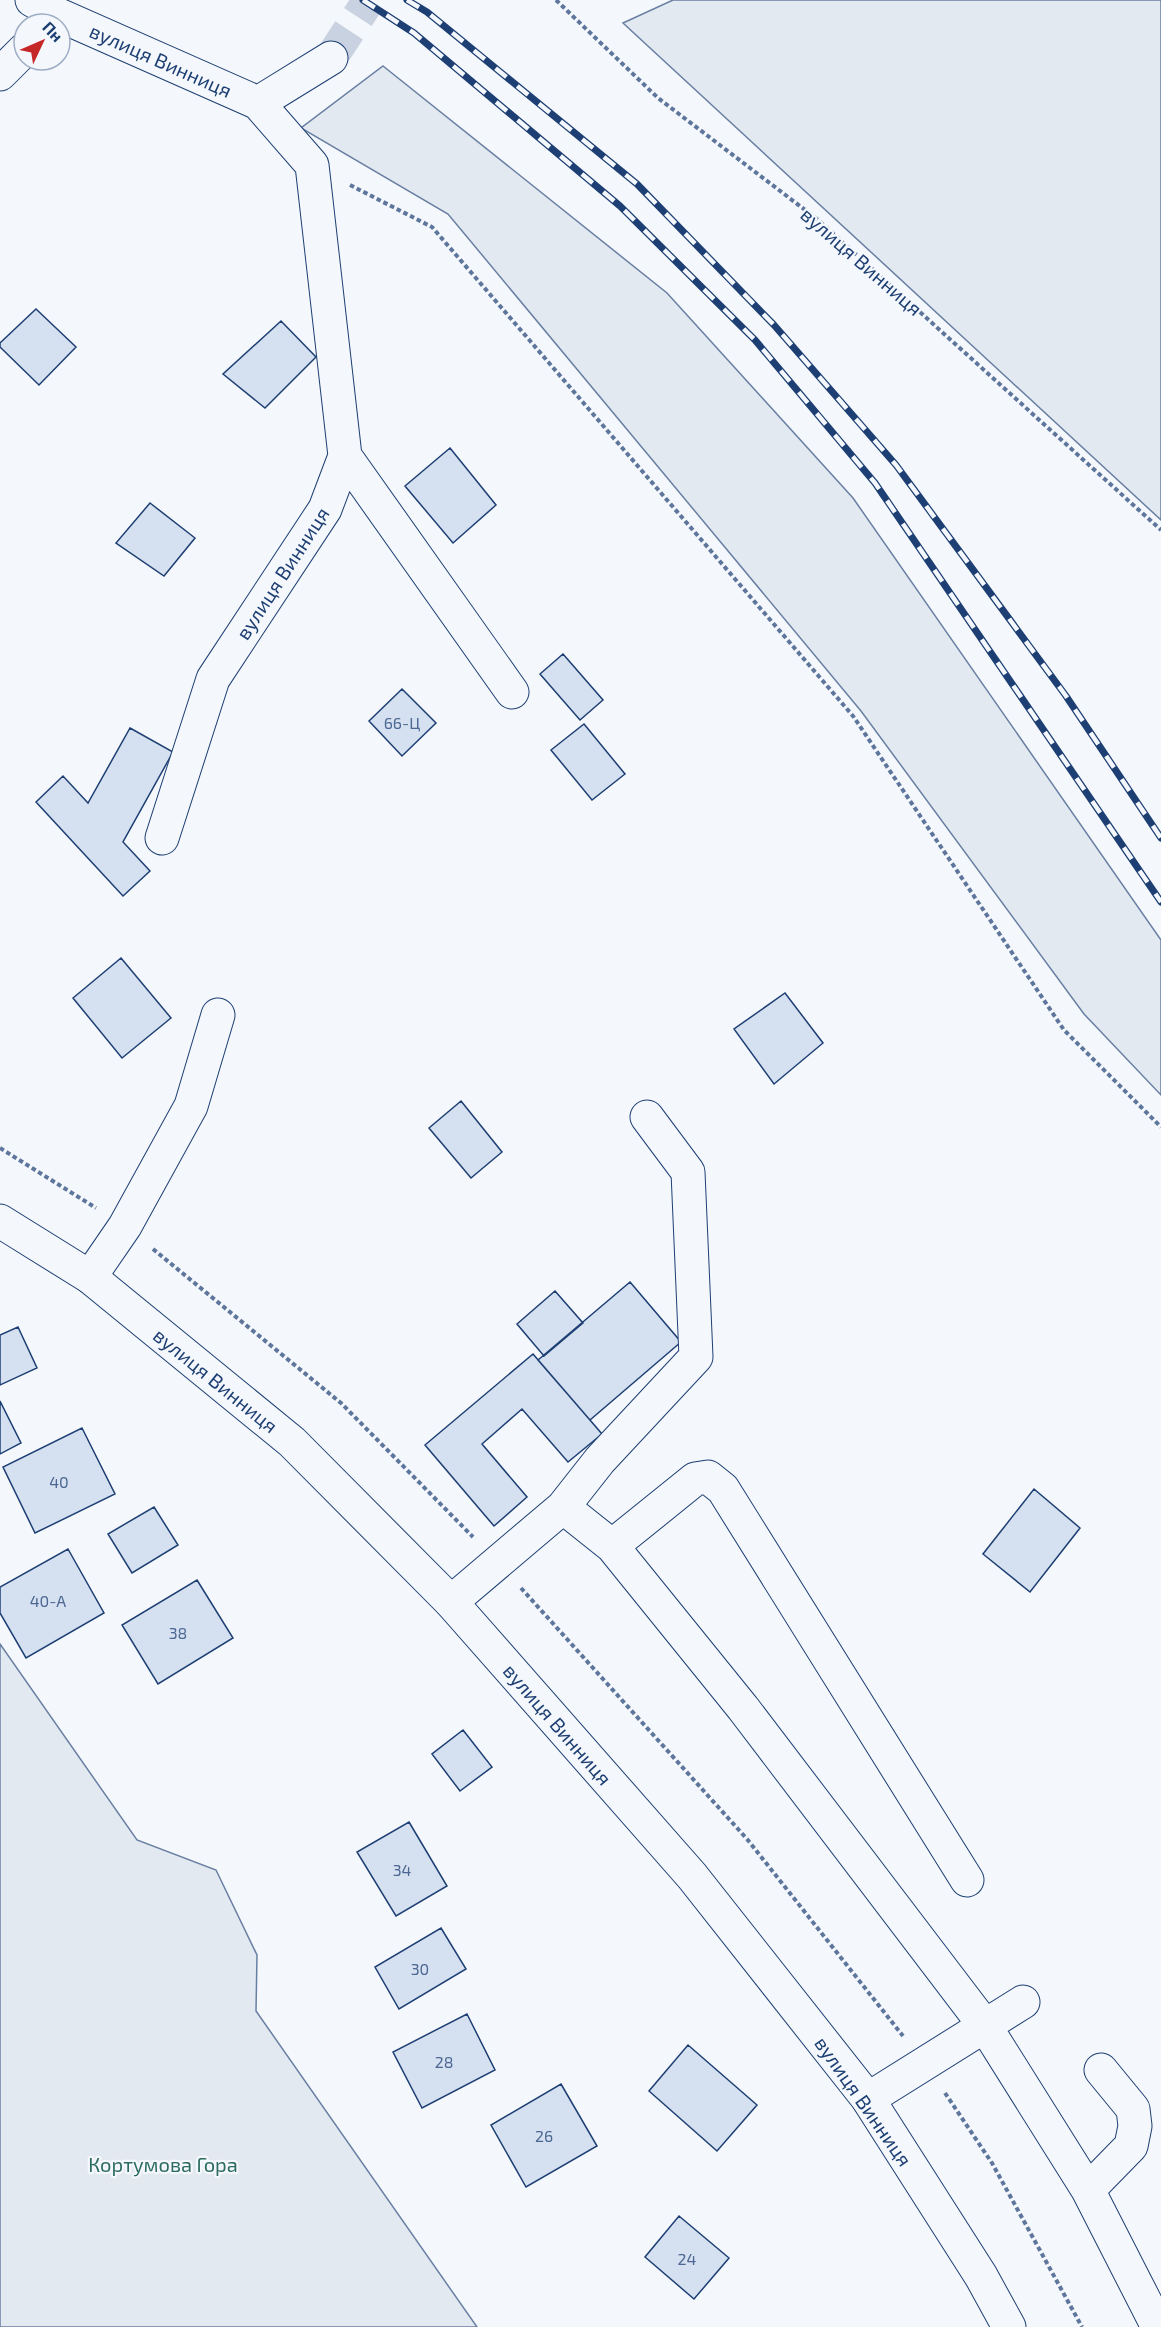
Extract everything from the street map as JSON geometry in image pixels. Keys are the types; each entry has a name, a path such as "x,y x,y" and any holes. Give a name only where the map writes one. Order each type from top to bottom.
{"main road":[{"name":"вулиця Винниця","path":"72,24 258,103 312,165 345,456 325,509 213,679 162,838"},
{"path":"258,103 331,58"},
{"path":"0,74 12,62"},
{"path":"345,456 512,692"},
{"path":"90,1277 125,1226 191,1106 218,1015"},
{"path":"451,1602 563,1507 600,1460 696,1357 688,1172 647,1117"},
{"name":"вулиця Винниця","path":"0,1221 90,1277 292,1442 451,1602 692,1876 868,2098 981,2276 1008,2327"},
{"path":"612,1546 695,1479 708,1477 723,1489 967,1880"},
{"path":"563,1507 612,1546 742,1708 985,2026 1088,2190 1157,2314"},
{"path":"868,2098 1023,2002"},
{"path":"1088,2190 1131,2146 1135,2126 1133,2109 1101,2070"}],"path":[{"name":"вулиця Винниця","path":"556,0 658,98 817,219 1161,530"},
{"path":"312,165 432,227 853,716 1064,1030 1161,1127"},
{"path":"0,1148 125,1226 341,1403 498,1562 747,1839 925,2063 992,2163 1082,2327"}],"green space":[{"path":"673,0 1161,0 1161,520 623,23"},
{"path":"383,66 667,293 853,498 1161,940 1161,1095 1084,1014 861,711 448,214 301,128"},
{"name":"Кортумова Гора","path":"0,1644 137,1840 216,1870 257,1955 256,2011 477,2327 0,2327"}],"building":[{"path":"36,309 76,347 39,385 0,347 0,343"},
{"path":"281,321 316,357 265,408 223,374"},
{"path":"450,448 496,505 453,543 405,486"},
{"path":"150,503 195,538 164,576 116,543"},
{"path":"563,654 603,700 580,720 540,674"},
{"path":"402,689 436,723 402,756 369,721"},
{"path":"584,724 625,774 592,800 551,750"},
{"path":"130,728 173,752 123,842 150,871 123,896 36,802 63,776 88,803"},
{"path":"121,958 171,1018 122,1058 73,998"},
{"path":"785,993 823,1043 774,1084 734,1029"},
{"path":"461,1101 502,1152 471,1178 429,1128"},
{"path":"630,1282 681,1342 590,1420 538,1360"},
{"path":"555,1291 583,1323 544,1356 517,1324"},
{"path":"18,1327 37,1368 0,1385 0,1335"},
{"path":"533,1354 602,1434 568,1462 522,1409 482,1444 527,1497 494,1526 425,1445"},
{"path":"0,1401 21,1443 0,1454"},
{"path":"82,1428 115,1494 35,1533 3,1467"},
{"path":"1034,1489 1080,1528 1030,1592 983,1554"},
{"path":"154,1507 178,1545 132,1573 108,1534"},
{"path":"68,1549 104,1613 26,1658 0,1613 0,1587"},
{"path":"197,1580 233,1638 158,1684 122,1625"},
{"path":"463,1730 492,1767 460,1791 432,1754"},
{"path":"409,1822 447,1886 396,1916 357,1852"},
{"path":"441,1928 466,1969 399,2009 375,1967"},
{"path":"467,2014 495,2070 422,2108 393,2052"},
{"path":"688,2045 757,2105 717,2151 649,2091"},
{"path":"561,2084 597,2146 526,2187 491,2125"},
{"path":"679,2216 729,2258 694,2299 645,2257"}],"tunnel":[{"path":"331,58 369,0"}],"railway":[{"path":"363,0 414,33 620,206 755,340 875,483 1161,902"},
{"path":"407,0 427,12 637,184 774,325 896,465 1066,696 1161,838"}]}
